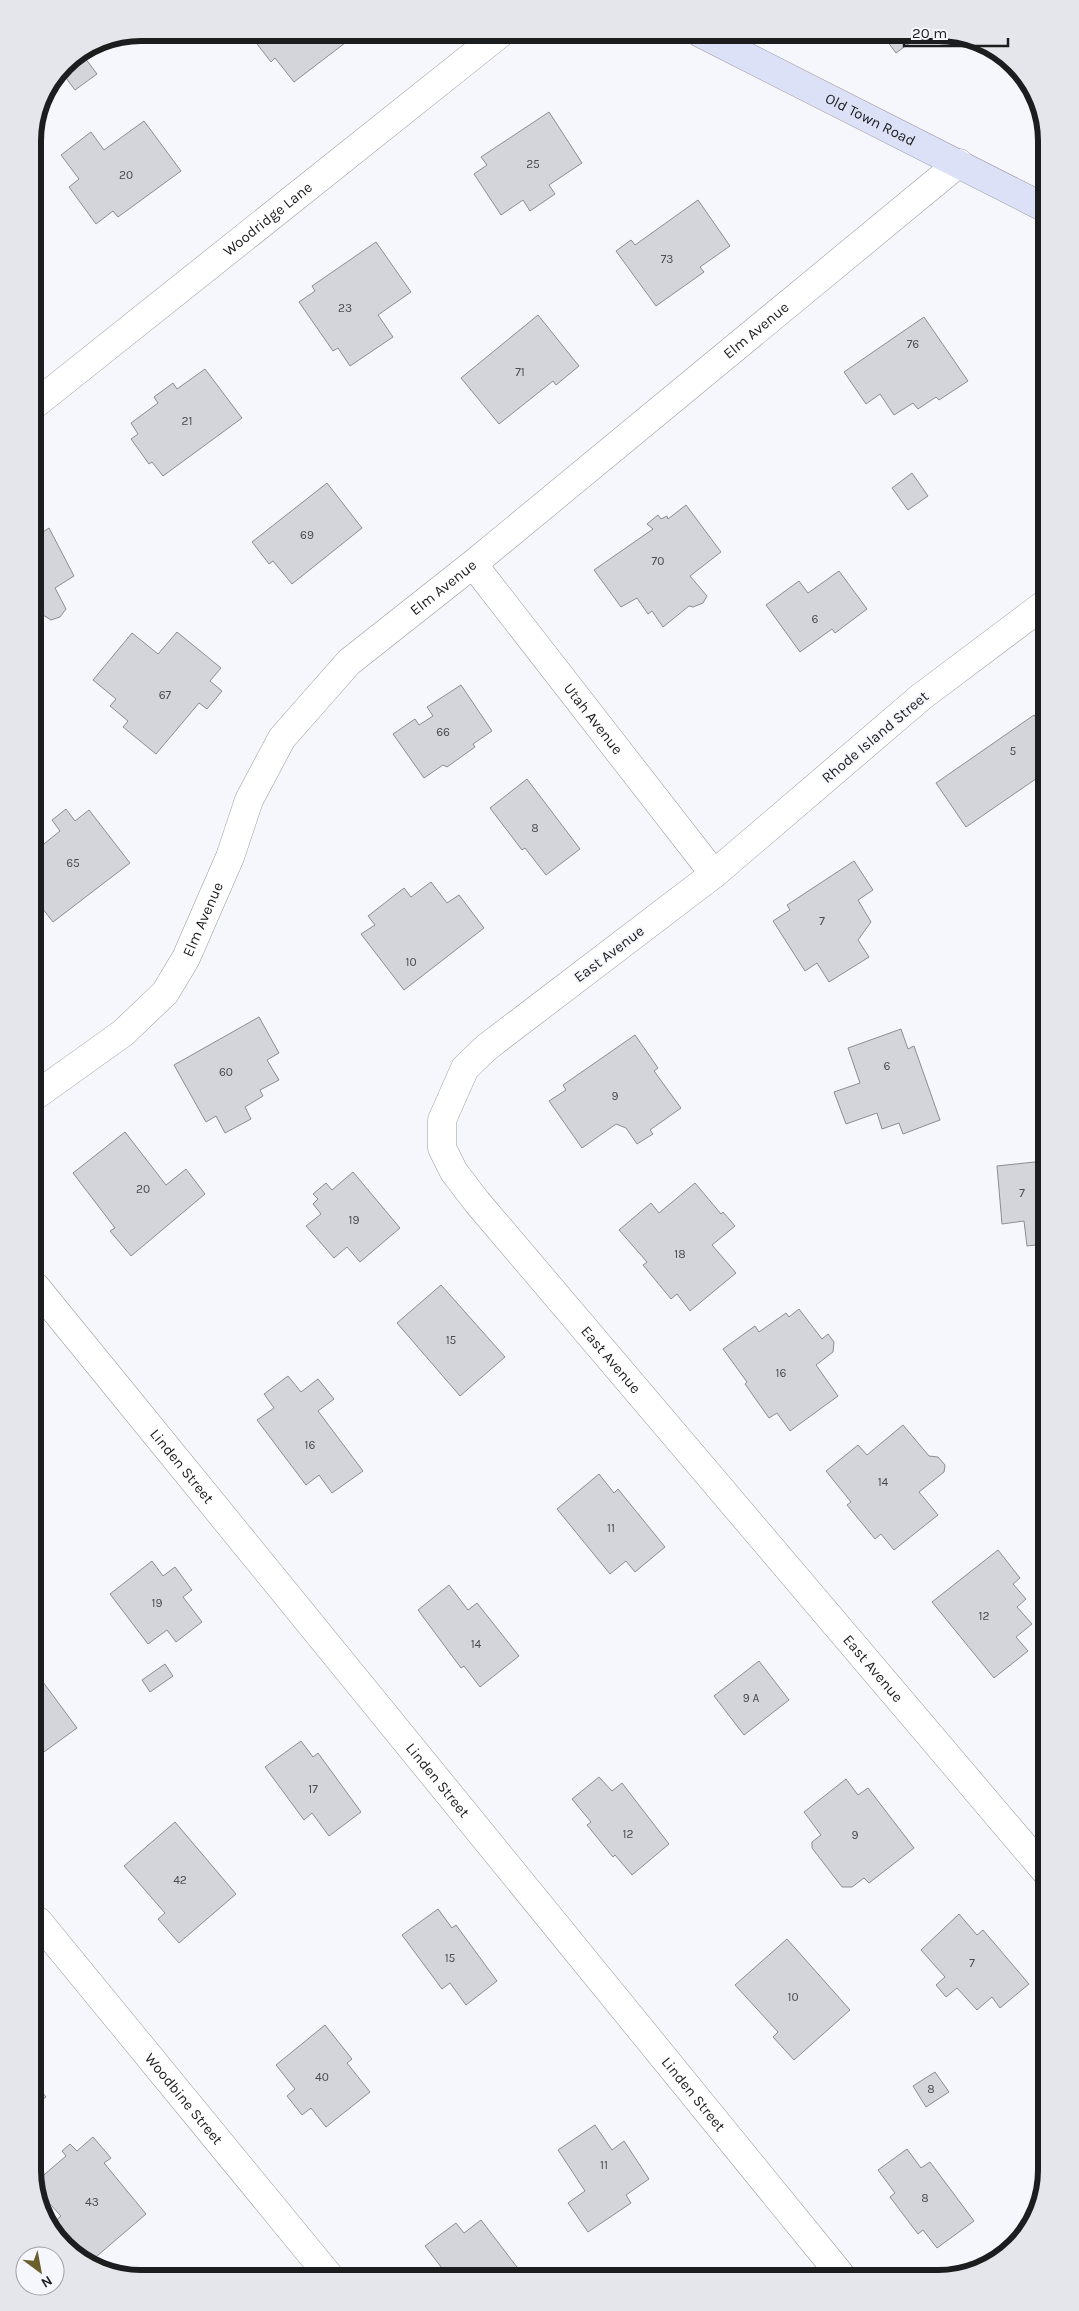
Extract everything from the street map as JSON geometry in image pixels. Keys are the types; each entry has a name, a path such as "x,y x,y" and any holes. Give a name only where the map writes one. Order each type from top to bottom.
{"main road":[{"name":"Old Town Road","path":"716,41 1038,204"}],"street":[{"name":"Woodridge Lane","path":"41,400 490,41"},
{"name":"Elm Avenue","path":"41,1092 123,1033 165,993 186,958 230,857 249,800 282,738 349,662 473,564 959,163"},
{"name":"Utah Avenue","path":"473,564 714,874"},
{"name":"Rhode Island Street","path":"714,874 921,698 1038,609"},
{"name":"East Avenue","path":"714,874 487,1047 464,1068 442,1120 442,1148 454,1172 477,1202 1038,1863"},
{"name":"Linden Street","path":"41,1293 837,2270"},
{"name":"Woodbine Street","path":"41,1925 324,2270"}],"building":[{"path":"255,41 348,41 294,82 275,58 271,62"},
{"path":"887,41 912,41 896,53"},
{"path":"85,58 97,74 75,90 65,76"},
{"path":"549,112 582,163 549,185 555,194 530,211 523,200 501,215 474,174 487,165 481,157"},
{"path":"144,121 181,171 118,217 113,211 96,224 69,187 79,179 61,155 91,132 104,150"},
{"path":"698,200 730,246 700,267 704,272 656,306 616,251 631,240 635,245"},
{"path":"376,242 411,292 378,315 393,337 350,366 338,348 333,351 299,302 315,291 312,286"},
{"path":"538,315 579,366 556,385 553,381 499,424 461,378"},
{"path":"924,317 968,381 939,400 936,397 918,409 913,403 894,415 880,394 866,404 844,372"},
{"path":"205,369 242,418 163,476 152,462 149,464 131,439 138,434 131,423 158,403 154,397 173,383 177,389"},
{"path":"912,473 928,496 908,510 892,488"},
{"path":"327,483 362,528 292,584 273,561 269,564 252,542"},
{"path":"686,505 721,552 690,576 707,596 703,603 693,607 689,606 663,627 652,611 648,614 637,598 621,607 594,570 653,529 647,524 658,515 661,519 667,516 668,519"},
{"path":"49,528 74,576 55,588 66,609 60,617 51,620 43,615 41,616 41,533"},
{"path":"839,571 867,609 835,633 832,629 800,652 766,605 799,581 808,593"},
{"path":"177,632 221,668 210,681 222,691 207,709 199,703 156,754 123,727 128,721 110,706 116,699 93,680 132,633 158,654"},
{"path":"461,685 492,731 473,744 475,747 447,767 443,765 424,778 393,734 415,719 419,725 433,716 427,707"},
{"path":"1034,715 1038,721 1038,777 966,827 936,783"},
{"path":"527,779 580,849 546,875 525,848 522,850 490,808"},
{"path":"66,809 75,821 89,810 130,863 53,922 41,907 41,846 60,831 52,820"},
{"path":"854,861 873,890 858,900 871,922 858,940 869,957 829,982 817,963 805,971 773,921 790,910 787,905"},
{"path":"431,882 447,903 459,895 484,928 404,990 361,934 375,925 368,916 404,888 411,897"},
{"path":"259,1017 279,1053 267,1060 279,1080 260,1090 263,1096 245,1107 251,1119 225,1133 216,1116 206,1122 174,1065"},
{"path":"901,1029 908,1049 914,1046 940,1120 903,1134 899,1123 882,1129 877,1113 846,1124 834,1092 860,1083 848,1048"},
{"path":"635,1035 658,1068 654,1071 681,1108 650,1130 653,1134 637,1144 626,1128 616,1124 582,1148 549,1101 566,1090 563,1085"},
{"path":"125,1132 166,1185 186,1169 205,1194 131,1256 110,1231 115,1228 73,1173"},
{"path":"1038,1162 1038,1245 1027,1246 1024,1221 1002,1224 997,1166"},
{"path":"353,1172 400,1228 360,1262 347,1247 334,1258 306,1226 321,1214 313,1204 318,1199 313,1194 326,1183 332,1190"},
{"path":"695,1183 721,1214 723,1212 735,1226 712,1245 736,1273 690,1311 677,1294 671,1299 643,1265 647,1262 619,1230 651,1203 659,1213"},
{"path":"441,1285 505,1357 460,1396 397,1323"},
{"path":"799,1309 822,1339 828,1334 834,1342 833,1352 816,1365 838,1396 790,1431 777,1413 769,1418 745,1384 747,1382 723,1349 755,1326 759,1332 786,1313 789,1317"},
{"path":"288,1376 301,1392 318,1379 334,1399 318,1411 363,1471 332,1493 319,1475 306,1485 257,1420 274,1408 264,1394"},
{"path":"903,1425 929,1456 938,1457 945,1465 944,1472 919,1492 938,1515 894,1550 881,1534 875,1539 847,1505 851,1502 826,1471 858,1445 867,1455"},
{"path":"599,1474 614,1493 618,1489 665,1547 635,1572 626,1561 610,1574 557,1509"},
{"path":"998,1550 1020,1578 1013,1584 1026,1599 1017,1607 1032,1624 1016,1637 1028,1651 994,1678 932,1602"},
{"path":"152,1561 163,1576 175,1567 192,1590 183,1597 202,1622 176,1642 167,1630 148,1644 110,1594"},
{"path":"449,1585 468,1610 477,1603 519,1656 480,1687 464,1666 461,1668 418,1610"},
{"path":"759,1661 789,1700 744,1735 714,1696"},
{"path":"165,1664 173,1676 150,1692 142,1680"},
{"path":"41,1679 77,1728 41,1754"},
{"path":"301,1741 313,1757 318,1753 361,1812 329,1836 312,1813 304,1820 265,1767"},
{"path":"599,1777 612,1791 622,1783 669,1844 632,1875 615,1855 613,1857 587,1825 591,1822 572,1799"},
{"path":"846,1779 858,1795 868,1788 914,1848 869,1883 864,1878 852,1887 842,1887 812,1848 812,1842 821,1835 804,1812"},
{"path":"175,1822 236,1894 179,1943 158,1919 165,1913 124,1866"},
{"path":"438,1909 452,1928 456,1925 497,1981 466,2005 450,1983 442,1989 402,1935"},
{"path":"959,1914 977,1935 983,1930 1029,1984 1000,2008 992,1997 977,2010 957,1988 946,1997 936,1985 945,1977 921,1950"},
{"path":"787,1939 850,2010 794,2060 773,2037 778,2032 735,1985"},
{"path":"325,2025 352,2059 347,2063 370,2092 326,2127 311,2108 302,2115 287,2096 295,2089 276,2065"},
{"path":"935,2072 949,2092 926,2107 913,2086"},
{"path":"41,2091 46,2097 41,2101"},
{"path":"595,2125 612,2150 624,2141 649,2179 626,2195 631,2203 588,2232 568,2203 585,2191 558,2150"},
{"path":"93,2137 111,2158 104,2163 146,2214 95,2258 70,2241 62,2231 56,2221 61,2216 46,2200 42,2183 42,2177 66,2156 62,2151 70,2144 77,2151"},
{"path":"907,2149 921,2168 930,2162 974,2221 937,2248 923,2230 918,2234 890,2197 895,2193 878,2170"},
{"path":"481,2220 519,2270 443,2270 425,2246 456,2223 464,2233"}]}
